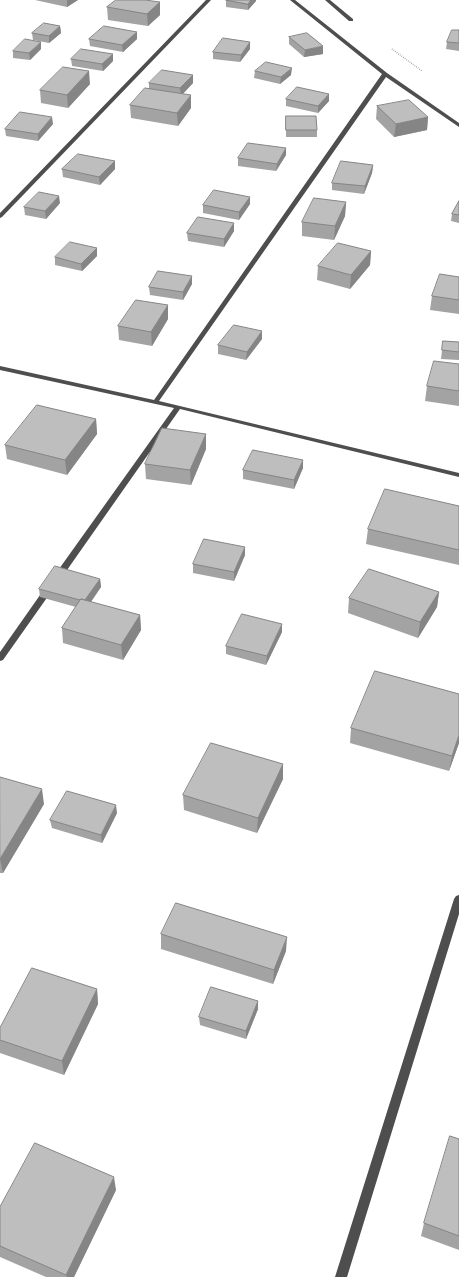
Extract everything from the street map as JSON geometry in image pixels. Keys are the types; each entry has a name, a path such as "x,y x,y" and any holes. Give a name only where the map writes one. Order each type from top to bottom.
{"street":[{"path":"0,216 210,0"},
{"path":"292,0 385,74 459,125"},
{"path":"327,0 351,20"},
{"path":"156,401 385,74"},
{"path":"0,368 156,401 459,475"},
{"path":"0,658 178,407"},
{"path":"341,1277 459,899"}],"path":[{"path":"389,47 427,74"}],"building":[{"path":"116,0 145,0 160,2 147,14 107,7"},
{"path":"226,0 251,0 248,4"},
{"path":"44,23 60,26 49,36 32,33"},
{"path":"104,26 137,32 122,45 89,39"},
{"path":"452,30 459,30 459,43 447,42"},
{"path":"307,33 323,46 305,50 289,37"},
{"path":"223,38 250,42 241,55 213,52"},
{"path":"25,39 41,42 29,53 13,51"},
{"path":"81,49 113,54 102,64 71,59"},
{"path":"266,62 292,68 281,77 255,71"},
{"path":"63,67 89,71 67,95 40,90"},
{"path":"162,70 193,75 180,88 149,83"},
{"path":"297,87 329,94 318,106 286,99"},
{"path":"145,88 191,95 177,113 130,105"},
{"path":"409,100 428,117 396,124 377,106"},
{"path":"20,112 52,117 38,134 5,129"},
{"path":"286,116 316,116 317,130 286,130"},
{"path":"248,143 286,148 277,164 238,158"},
{"path":"78,154 115,161 99,177 62,169"},
{"path":"341,161 373,165 365,186 332,183"},
{"path":"214,190 250,197 239,212 203,205"},
{"path":"39,192 59,196 45,211 24,207"},
{"path":"314,198 346,202 335,226 302,222"},
{"path":"459,201 459,215 452,214"},
{"path":"198,217 234,223 224,239 187,233"},
{"path":"70,242 97,248 81,264 55,257"},
{"path":"338,243 371,251 351,275 318,266"},
{"path":"158,271 192,276 183,292 149,287"},
{"path":"440,274 459,277 459,300 432,296"},
{"path":"136,300 168,305 151,332 118,326"},
{"path":"234,325 262,331 247,352 218,345"},
{"path":"443,341 459,342 459,352 442,350"},
{"path":"434,361 459,364 459,391 427,386"},
{"path":"37,405 96,419 65,460 5,445"},
{"path":"162,428 206,434 190,470 145,464"},
{"path":"253,450 303,460 294,480 243,470"},
{"path":"385,489 459,506 459,550 368,529"},
{"path":"204,539 245,547 234,572 193,564"},
{"path":"55,566 100,579 85,600 39,589"},
{"path":"369,569 439,592 420,622 349,598"},
{"path":"81,599 140,615 121,645 62,628"},
{"path":"242,614 282,624 267,656 226,646"},
{"path":"375,671 459,694 459,735 452,756 351,728"},
{"path":"211,743 283,764 258,818 183,795"},
{"path":"0,777 42,789 0,859"},
{"path":"67,791 116,805 101,835 50,820"},
{"path":"176,903 287,937 274,970 161,934"},
{"path":"32,968 97,989 62,1061 0,1040 0,1028"},
{"path":"211,987 258,1001 246,1031 199,1017"},
{"path":"450,1136 459,1139 459,1236 424,1223"},
{"path":"35,1143 114,1177 66,1275 0,1246 0,1207"}]}
